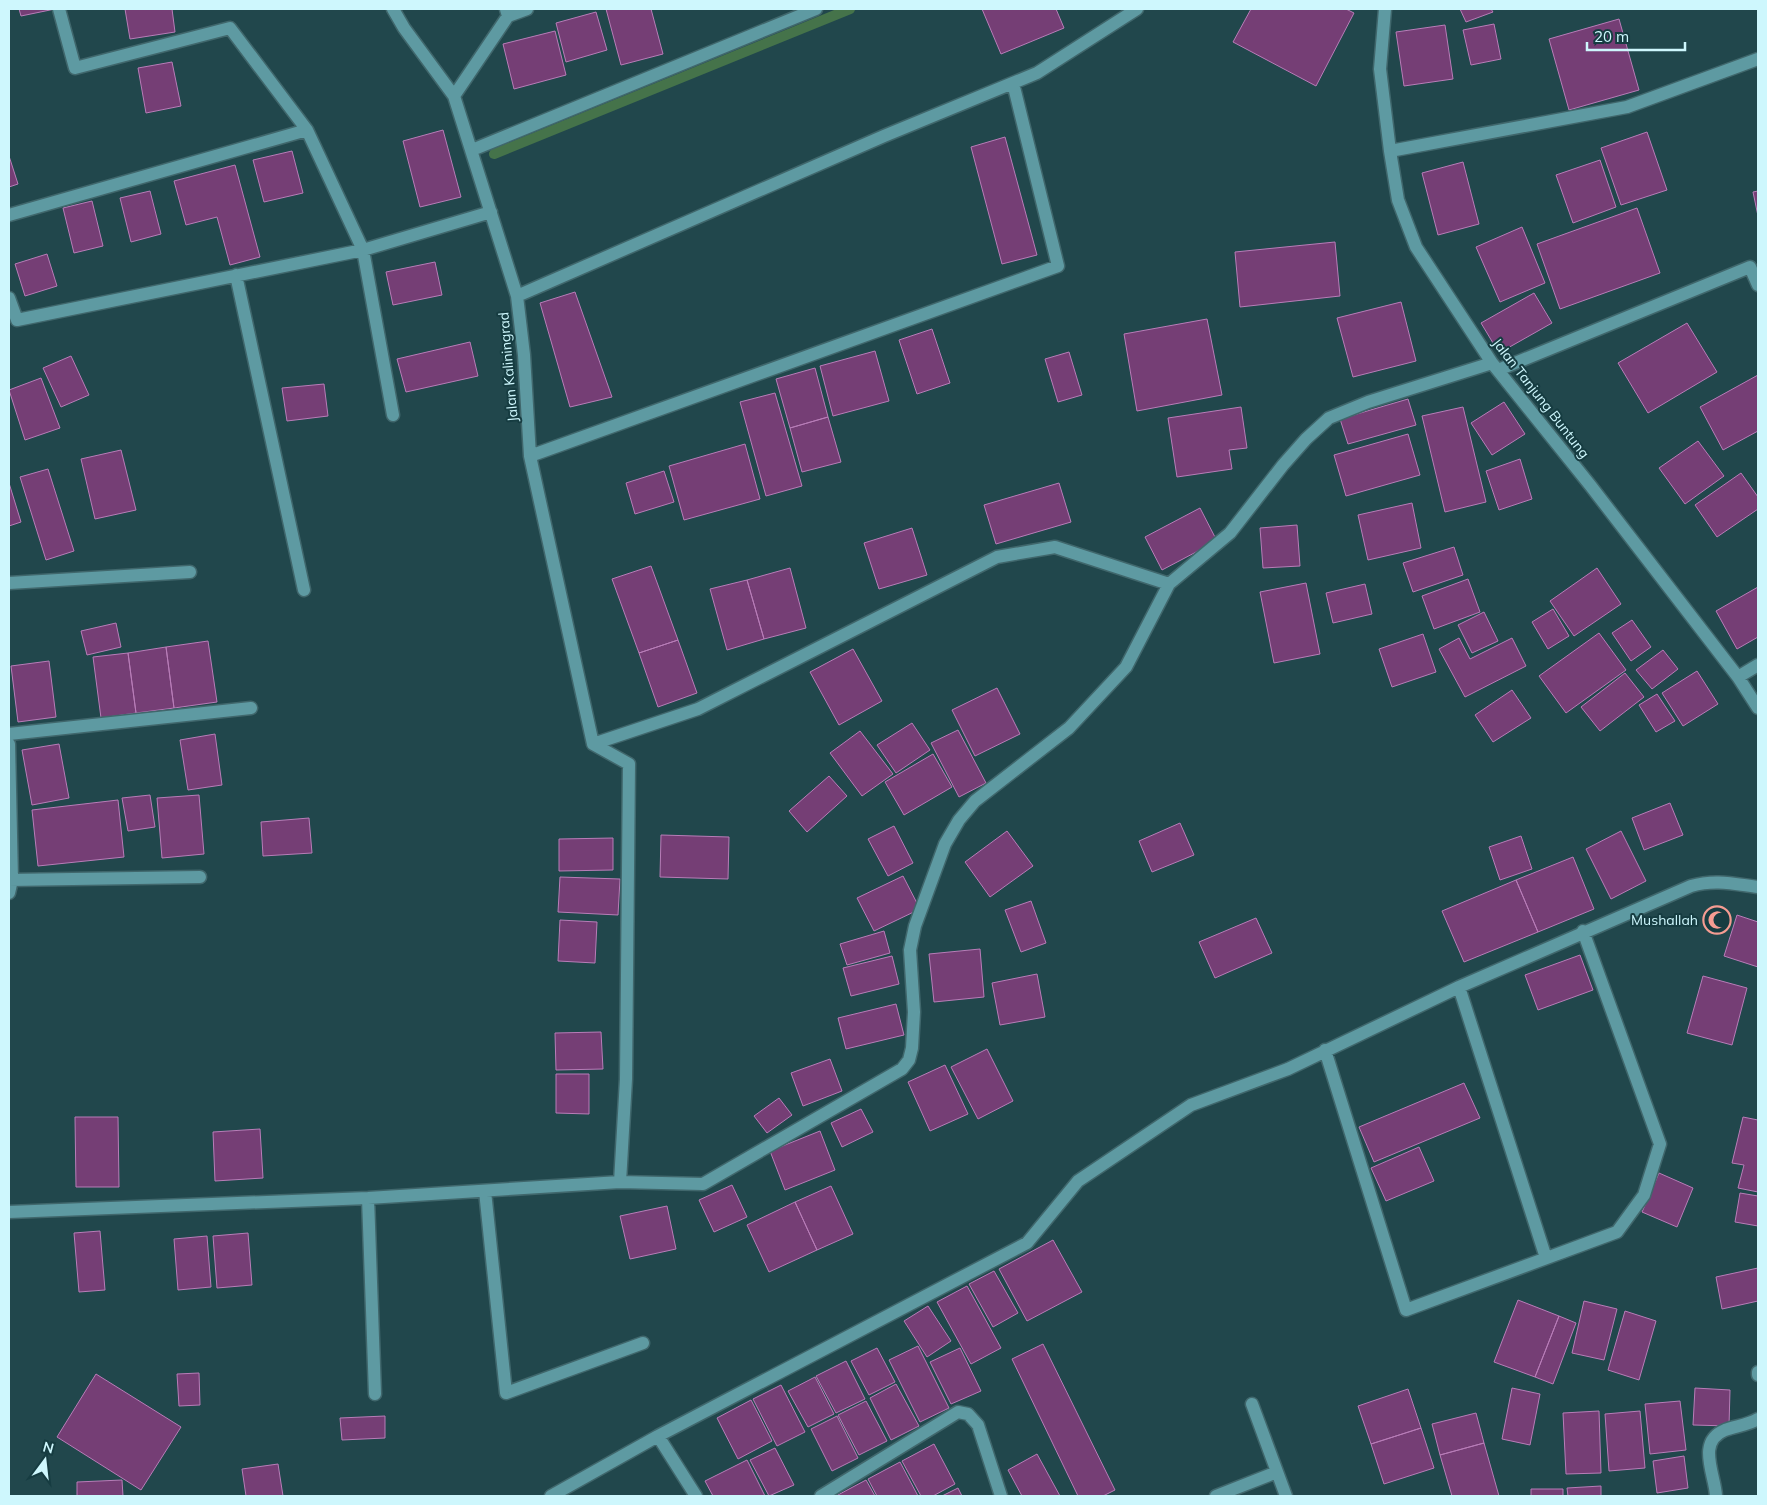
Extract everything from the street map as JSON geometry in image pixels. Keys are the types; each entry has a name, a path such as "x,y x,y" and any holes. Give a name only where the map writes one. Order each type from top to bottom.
{"street":[{"path":"59,9 75,68 230,28 307,130 363,250 393,415"},
{"name":"Jalan Kaliningrad","path":"392,9 454,96 517,296 524,355 530,456 593,744"},
{"path":"454,96 507,12 527,9"},
{"path":"472,150 816,9"},
{"path":"517,296 884,136 1037,73 1137,9"},
{"name":"Jalan Tanjung Buntung","path":"1385,9 1380,69 1390,151 1398,200 1416,247 1495,367 1590,485 1738,677 1758,708"},
{"path":"1390,151 1627,107 1758,59"},
{"path":"530,456 1058,266 1013,83"},
{"path":"9,215 307,130"},
{"path":"9,298 16,320 363,250 491,212"},
{"path":"9,1212 368,1198 620,1182 704,1184 902,1070 909,1060 912,1048 914,1012 910,950 915,926 945,844 959,820 975,801 1069,728 1126,666 1168,584 1230,533 1289,459 1329,418 1368,402 1495,367 1750,267 1758,285"},
{"path":"236,275 304,590"},
{"path":"593,744 698,709 998,557 1055,547 1168,584"},
{"path":"9,583 190,572"},
{"path":"1738,677 1758,664"},
{"path":"9,734 251,708"},
{"path":"9,744 11,880 9,894"},
{"path":"593,744 629,764 626,1079 620,1182"},
{"path":"11,880 200,877"},
{"path":"551,1496 658,1436 1026,1242 1078,1181 1191,1105 1288,1069 1458,987 1583,931 1691,886 1707,881 1722,881 1758,887"},
{"path":"1325,1050 1406,1310 1618,1232 1644,1195 1660,1144 1583,931"},
{"path":"1458,987 1546,1258"},
{"path":"485,1192 506,1393 643,1343"},
{"path":"368,1198 375,1394"},
{"path":"1252,1404 1286,1496"},
{"path":"821,1496 958,1412 968,1414 978,1425 1001,1496"},
{"path":"1716,1496 1708,1452 1710,1442 1716,1434 1758,1419"},
{"path":"658,1436 696,1496"},
{"path":"1216,1496 1277,1472"}],"building":[{"path":"19,9 55,9 21,16"},
{"path":"125,9 172,9 175,32 130,39"},
{"path":"606,9 651,9 663,54 621,65"},
{"path":"982,9 1056,9 1064,28 1001,54"},
{"path":"1251,9 1346,9 1354,13 1316,86 1233,42"},
{"path":"1460,9 1491,9 1493,12 1466,22"},
{"path":"596,12 607,50 566,62 556,23"},
{"path":"1619,19 1639,90 1569,110 1549,39"},
{"path":"1494,24 1501,59 1471,65 1463,30"},
{"path":"1445,25 1453,79 1404,86 1396,32"},
{"path":"555,31 566,75 514,89 503,44"},
{"path":"172,62 181,106 146,113 138,68"},
{"path":"443,130 461,197 420,207 403,141"},
{"path":"1647,132 1667,190 1621,205 1601,148"},
{"path":"1005,137 1037,255 1002,264 971,147"},
{"path":"292,151 303,193 264,202 253,160"},
{"path":"9,156 18,184 9,187"},
{"path":"1600,160 1616,207 1573,223 1556,175"},
{"path":"1463,162 1479,224 1438,235 1422,173"},
{"path":"235,165 260,257 230,265 217,217 186,225 174,181"},
{"path":"150,191 161,234 131,242 120,198"},
{"path":"1758,191 1758,216 1753,192"},
{"path":"92,201 103,246 74,253 63,208"},
{"path":"1637,208 1660,273 1560,309 1537,244"},
{"path":"1522,227 1545,283 1500,302 1476,247"},
{"path":"1335,242 1340,296 1240,307 1235,252"},
{"path":"47,254 57,286 25,296 15,264"},
{"path":"435,262 442,295 393,305 386,272"},
{"path":"575,292 612,397 570,407 540,303"},
{"path":"1534,293 1552,323 1499,353 1481,323"},
{"path":"1401,302 1416,361 1353,377 1337,318"},
{"path":"1207,319 1222,395 1137,411 1124,334"},
{"path":"1687,323 1717,372 1648,413 1618,363"},
{"path":"932,329 950,383 917,394 899,340"},
{"path":"470,342 478,376 406,392 397,359"},
{"path":"875,351 889,401 833,416 820,366"},
{"path":"1069,352 1082,395 1058,402 1045,359"},
{"path":"71,356 89,395 61,407 43,368"},
{"path":"815,368 828,417 790,428 776,379"},
{"path":"1758,375 1758,431 1723,450 1700,407"},
{"path":"41,378 60,428 25,440 9,390"},
{"path":"324,384 328,416 287,421 282,388"},
{"path":"775,393 802,486 766,496 740,402"},
{"path":"1408,399 1416,425 1348,444 1340,419"},
{"path":"1504,402 1525,434 1492,455 1471,423"},
{"path":"1241,407 1247,448 1229,450 1232,469 1177,477 1168,418"},
{"path":"1463,407 1486,502 1445,512 1422,416"},
{"path":"828,417 841,462 802,472 790,428"},
{"path":"1408,434 1420,475 1346,496 1334,455"},
{"path":"1698,441 1724,476 1685,504 1659,468"},
{"path":"745,444 760,499 684,520 669,466"},
{"path":"121,450 136,510 95,519 81,459"},
{"path":"1520,459 1532,499 1499,510 1486,471"},
{"path":"48,469 74,551 46,560 20,477"},
{"path":"664,471 674,502 635,514 626,483"},
{"path":"1741,473 1758,497 1758,509 1717,537 1695,505"},
{"path":"9,483 21,522 9,526"},
{"path":"1059,483 1071,522 996,544 984,505"},
{"path":"1412,503 1421,548 1368,560 1358,515"},
{"path":"1200,508 1217,541 1162,570 1145,537"},
{"path":"1297,525 1300,566 1263,568 1260,528"},
{"path":"912,528 927,575 879,589 864,543"},
{"path":"1454,547 1463,575 1413,592 1403,563"},
{"path":"651,566 678,640 639,653 612,579"},
{"path":"790,568 806,628 764,639 747,580"},
{"path":"1597,568 1621,604 1574,636 1550,601"},
{"path":"1468,579 1480,612 1434,629 1422,596"},
{"path":"747,580 764,639 727,650 710,589"},
{"path":"1306,583 1320,654 1274,663 1260,592"},
{"path":"1365,584 1372,614 1333,623 1326,593"},
{"path":"1758,587 1758,637 1737,649 1716,611"},
{"path":"1553,609 1569,636 1548,649 1532,622"},
{"path":"1484,612 1498,641 1472,653 1458,625"},
{"path":"1632,620 1651,647 1631,661 1612,633"},
{"path":"116,623 121,647 87,655 81,631"},
{"path":"1599,633 1626,670 1566,713 1539,676"},
{"path":"1423,634 1436,672 1392,687 1379,649"},
{"path":"1459,638 1470,659 1512,638 1526,666 1465,697 1439,649"},
{"path":"678,640 697,693 658,707 639,653"},
{"path":"208,641 217,702 174,708 166,647"},
{"path":"166,647 174,708 136,713 128,653"},
{"path":"853,649 882,701 839,725 810,672"},
{"path":"1663,650 1678,669 1652,689 1636,670"},
{"path":"128,653 136,713 101,718 93,657"},
{"path":"49,661 56,717 18,722 11,666"},
{"path":"1697,671 1718,704 1683,726 1662,693"},
{"path":"1625,673 1644,697 1600,731 1581,707"},
{"path":"997,688 1020,734 975,756 952,710"},
{"path":"1512,690 1531,718 1493,742 1475,715"},
{"path":"1657,694 1675,721 1656,732 1639,705"},
{"path":"912,723 930,750 896,773 877,745"},
{"path":"958,730 986,783 959,797 931,743"},
{"path":"860,731 893,774 862,796 830,753"},
{"path":"215,734 222,785 188,790 180,740"},
{"path":"59,744 69,798 32,805 22,750"},
{"path":"933,754 952,787 904,815 885,782"},
{"path":"829,776 847,796 807,832 789,811"},
{"path":"150,795 155,827 128,831 122,798"},
{"path":"199,795 204,854 162,858 157,798"},
{"path":"118,800 124,857 38,866 32,810"},
{"path":"1670,803 1683,835 1644,850 1632,818"},
{"path":"309,818 312,853 263,856 261,822"},
{"path":"1180,823 1194,855 1152,872 1139,841"},
{"path":"894,826 913,863 888,876 868,839"},
{"path":"1007,831 1033,866 990,897 965,862"},
{"path":"1621,831 1646,881 1611,899 1586,849"},
{"path":"661,835 729,837 728,879 660,877"},
{"path":"1521,836 1532,869 1500,880 1489,847"},
{"path":"613,838 613,870 559,871 559,839"},
{"path":"1573,857 1594,909 1538,932 1516,880"},
{"path":"903,876 920,909 874,931 857,898"},
{"path":"560,877 620,879 618,915 558,912"},
{"path":"1516,880 1538,932 1464,962 1442,911"},
{"path":"1031,901 1046,943 1021,952 1005,910"},
{"path":"1737,915 1758,922 1758,967 1724,956"},
{"path":"1256,918 1272,953 1215,978 1199,942"},
{"path":"560,920 597,922 595,963 558,961"},
{"path":"884,931 890,953 847,965 840,944"},
{"path":"980,949 984,997 934,1002 929,954"},
{"path":"1580,955 1593,990 1538,1010 1525,975"},
{"path":"892,956 899,984 851,996 843,968"},
{"path":"1037,974 1045,1017 1000,1025 992,983"},
{"path":"1703,976 1747,988 1732,1045 1687,1033"},
{"path":"896,1004 904,1035 846,1049 838,1018"},
{"path":"601,1032 603,1069 556,1070 555,1033"},
{"path":"987,1049 1013,1101 978,1119 951,1067"},
{"path":"830,1059 842,1091 803,1106 791,1073"},
{"path":"945,1065 968,1114 930,1131 908,1082"},
{"path":"556,1074 589,1074 589,1114 556,1113"},
{"path":"1464,1083 1480,1118 1374,1162 1359,1127"},
{"path":"779,1098 792,1115 767,1133 754,1116"},
{"path":"861,1109 873,1132 842,1147 831,1123"},
{"path":"75,1117 118,1117 119,1187 76,1187"},
{"path":"1743,1117 1758,1120 1758,1192 1738,1188 1744,1165 1732,1163"},
{"path":"260,1129 263,1178 215,1181 213,1132"},
{"path":"820,1131 835,1170 785,1190 770,1151"},
{"path":"1419,1147 1434,1181 1386,1201 1371,1168"},
{"path":"1659,1173 1693,1188 1677,1227 1642,1212"},
{"path":"732,1185 747,1217 714,1232 699,1200"},
{"path":"831,1186 853,1234 817,1250 795,1202"},
{"path":"1740,1193 1758,1196 1758,1226 1735,1222"},
{"path":"795,1202 817,1250 769,1272 747,1225"},
{"path":"667,1206 676,1249 630,1259 620,1216"},
{"path":"100,1231 105,1290 79,1292 74,1233"},
{"path":"248,1233 252,1285 217,1288 213,1236"},
{"path":"207,1236 211,1287 178,1290 174,1239"},
{"path":"1053,1240 1082,1292 1027,1321 999,1269"},
{"path":"1758,1268 1758,1301 1722,1309 1716,1277"},
{"path":"994,1271 1018,1313 993,1327 969,1284"},
{"path":"967,1286 1001,1348 971,1364 937,1302"},
{"path":"1518,1300 1559,1316 1535,1377 1494,1362"},
{"path":"1584,1301 1617,1309 1604,1360 1572,1353"},
{"path":"928,1306 951,1341 927,1357 904,1321"},
{"path":"1625,1311 1656,1321 1639,1380 1608,1370"},
{"path":"1559,1316 1576,1323 1553,1384 1535,1377"},
{"path":"1043,1344 1115,1490 1103,1496 1078,1496 1012,1359"},
{"path":"918,1346 949,1408 920,1422 889,1360"},
{"path":"877,1348 895,1382 869,1395 851,1361"},
{"path":"960,1348 981,1391 951,1404 930,1362"},
{"path":"846,1361 865,1399 836,1413 816,1376"},
{"path":"199,1373 200,1405 179,1406 177,1374"},
{"path":"96,1374 181,1427 141,1490 57,1437"},
{"path":"815,1377 834,1414 808,1427 788,1391"},
{"path":"896,1384 919,1426 891,1440 870,1398"},
{"path":"781,1385 805,1432 777,1446 753,1399"},
{"path":"1512,1388 1540,1394 1530,1445 1502,1439"},
{"path":"1695,1388 1730,1390 1729,1426 1693,1425"},
{"path":"1408,1389 1421,1428 1371,1444 1358,1406"},
{"path":"751,1400 772,1441 738,1459 717,1418"},
{"path":"866,1401 887,1441 859,1455 838,1415"},
{"path":"1680,1401 1686,1450 1650,1454 1645,1404"},
{"path":"1599,1411 1601,1473 1566,1474 1563,1413"},
{"path":"1640,1411 1645,1468 1609,1471 1605,1414"},
{"path":"1476,1413 1484,1443 1440,1455 1432,1424"},
{"path":"385,1416 385,1438 342,1440 340,1418"},
{"path":"837,1416 858,1458 832,1471 811,1429"},
{"path":"1421,1428 1434,1468 1384,1484 1371,1444"},
{"path":"1484,1443 1499,1496 1452,1496 1440,1455"},
{"path":"934,1444 955,1484 933,1496 921,1496 902,1461"},
{"path":"775,1448 794,1485 769,1496 750,1460"},
{"path":"1037,1454 1060,1496 1022,1496 1008,1470"},
{"path":"1684,1456 1688,1488 1657,1493 1653,1461"},
{"path":"747,1460 765,1496 713,1496 705,1481"},
{"path":"900,1462 918,1496 877,1496 868,1479"},
{"path":"278,1464 283,1496 246,1496 242,1469"},
{"path":"122,1480 123,1496 77,1496 77,1482"},
{"path":"866,1480 875,1496 836,1496"},
{"path":"1601,1486 1601,1496 1568,1496 1567,1488"},
{"path":"958,1488 962,1496 942,1496"},
{"path":"1531,1489 1563,1489 1563,1496 1531,1496"}],"waterway":[{"path":"494,154 850,9"}],"place":[{"name":"Mushallah","path":"1717,920"}]}
